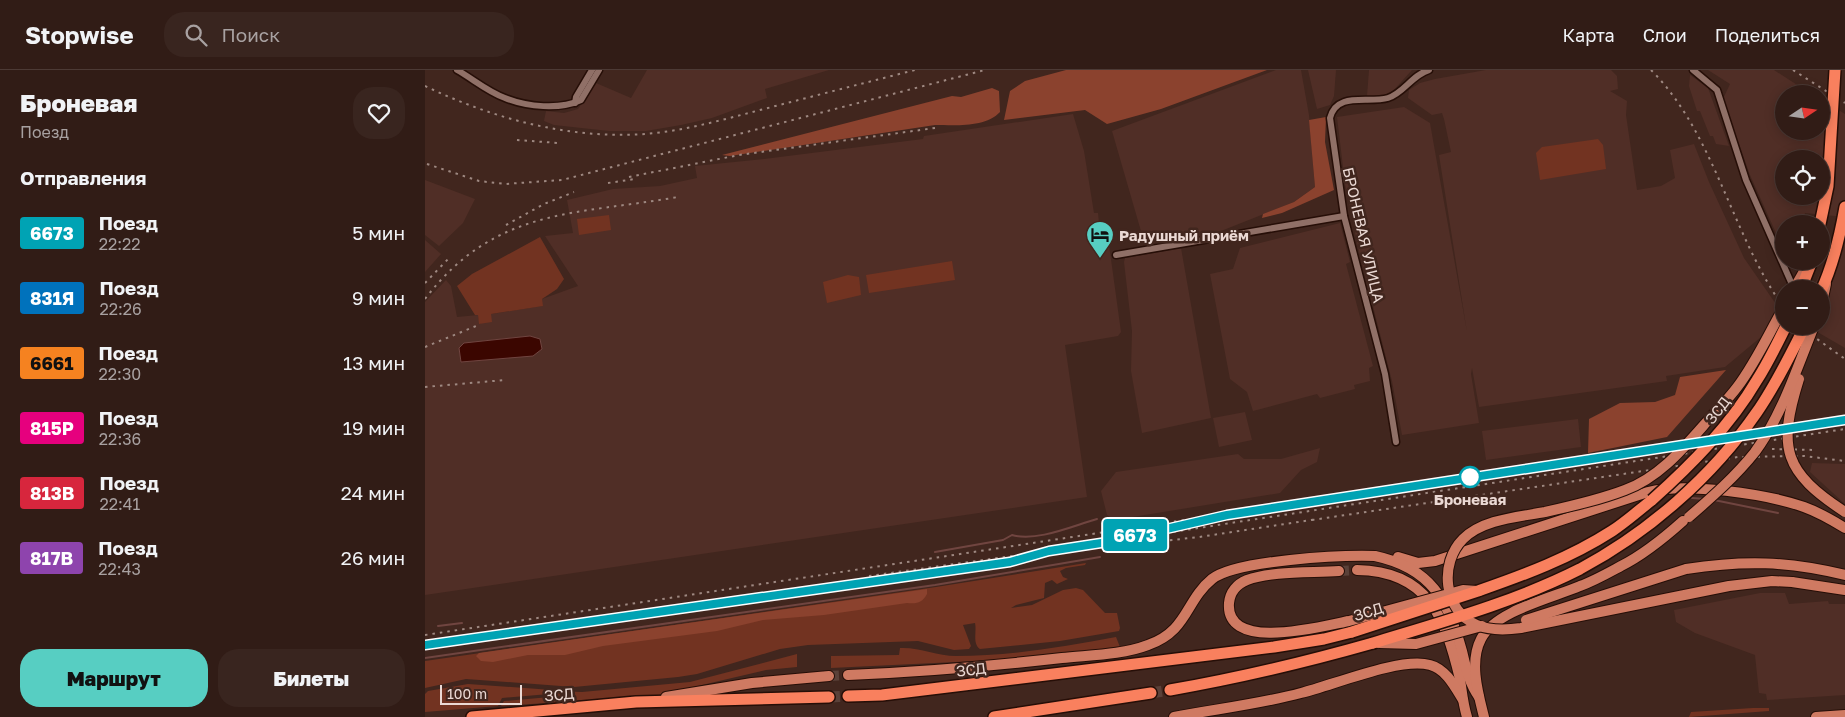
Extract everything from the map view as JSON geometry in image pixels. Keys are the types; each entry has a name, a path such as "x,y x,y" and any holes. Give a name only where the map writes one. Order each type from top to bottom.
{"highway":[{"path":"1822,215 1828,186 1835,70"},
{"path":"1826,280 1845,207"},
{"name":"ЗСД","path":"848,696 882,695 1324,640 1535,571 1571,555 1614,530 1676,479 1739,408 1757,380 1781,335"},
{"path":"1169,690 1306,662 1357,648 1540,586 1579,569 1631,537 1688,492 1731,446 1772,389 1800,335"},
{"path":"994,717 1151,693"},
{"name":"ЗСД","path":"472,717 637,702 829,697"}],"main road":[{"path":"1775,323 1739,386 1660,470 1624,491 1475,529 1454,550 1448,567 1447,580 1451,597 1466,618 1475,625 1494,629 1529,626 1729,586 1772,581 1845,590"},
{"path":"1484,717 1479,697 1475,660 1477,648 1486,630 1504,617 1583,586 1629,562 1686,519 1731,478 1755,452 1773,420 1811,335"},
{"path":"1812,335 1790,407 1787,442 1793,465 1799,474 1815,491 1845,512"},
{"path":"848,675 1037,661 1114,653 1146,646 1171,633 1212,579 1235,568 1369,552 1385,554 1418,563 1435,561 1648,492 1673,487 1699,488 1785,501 1817,512 1845,528"},
{"path":"1262,564 1375,556 1389,559 1415,571 1436,589 1447,606 1471,685 1479,697"},
{"path":"1373,643 1416,644 1490,624 1534,618 1686,569 1727,563 1763,562 1813,568 1845,575"},
{"path":"1357,570 1376,572 1403,580 1429,599 1436,608 1446,632 1460,681 1467,717"},
{"path":"1339,571 1265,576 1247,580 1236,586 1232,592 1228,607 1236,623 1254,633 1301,630 1349,620 1463,590 1477,591"},
{"path":"1174,717 1300,694 1405,664 1428,664 1440,669 1453,684 1463,700"},
{"path":"637,702 752,683 829,676"},
{"path":"1816,717 1845,715"}],"street":[{"path":"457,70 503,98 516,102 561,106 581,100 599,70"},
{"path":"575,103 576,97 592,70"},
{"name":"БРОНЕВАЯ УЛИЦА","path":"1396,442 1385,374 1344,216 1332,141 1331,113 1337,106 1348,100 1378,100 1395,95 1414,77 1429,70"},
{"path":"1693,70 1717,90 1749,186 1790,280"},
{"path":"1115,255 1344,216"}],"shaded area":[{"path":"647,70 829,70 765,89 767,98 712,118 681,125 646,131 609,131 554,125 544,121 546,111 564,113 578,109 596,83 631,98"},
{"path":"1066,70 1267,70 1161,109 1107,124 1085,110 1004,120 1010,91 1025,81"},
{"path":"1276,70 1301,70 1309,115 1315,187 1294,202 1216,233 1145,245 1112,131"},
{"path":"1308,70 1336,70 1334,96 1330,105 1317,109"},
{"path":"1369,70 1412,70 1392,92 1382,96 1367,96"},
{"path":"1486,70 1611,70 1617,76 1618,89 1610,91 1627,101 1626,115 1637,190 1661,186 1675,178 1670,150 1694,144 1709,182 1744,258 1775,303 1775,322 1767,332 1725,367 1666,376 1667,381 1479,407 1472,368 1471,374 1479,423 1402,435 1392,381 1358,247 1345,184 1337,117 1404,107 1430,123 1467,332 1439,155 1451,152 1444,119 1442,113 1432,115 1408,98 1409,90 1420,83"},
{"path":"1708,70 1774,70 1797,85 1775,85 1775,140 1830,140 1830,105 1845,114 1845,217 1805,213 1805,215 1775,215 1775,231 1750,175 1723,99 1730,84"},
{"path":"1690,75 1708,88 1729,146 1716,144 1713,136 1710,136 1700,111 1697,111 1689,86"},
{"path":"992,88 999,91 1000,112 986,121 978,123 935,125 730,156 722,155 952,96 961,97"},
{"path":"1073,114 1084,151 1094,213 1098,213 1099,223 1106,223 1121,332 1118,336 1065,345 1087,497 425,595 425,302 446,280 451,286 457,317 478,315 480,324 491,314 542,306 542,299 578,286 545,236 573,233 567,200 613,189 660,186 697,178 695,166 923,139 924,136"},
{"path":"1326,117 1325,142 1334,190 1282,213 1262,218 1263,214 1294,202 1315,187 1309,120"},
{"path":"1598,139 1603,145 1606,169 1540,180 1536,153 1542,147"},
{"path":"425,180 475,199 463,223 439,246 425,235"},
{"path":"609,215 611,230 579,235 577,219"},
{"path":"1340,223 1350,262 1346,264 1373,366 1369,368 1370,381 1354,385 1355,389 1320,398 1317,394 1253,411 1247,392 1230,379 1210,274 1233,269 1240,248"},
{"path":"1845,233 1845,348 1823,335 1830,335 1830,280 1817,280 1822,270 1830,270 1830,253"},
{"path":"540,237 564,279 557,289 542,299 543,306 491,314 492,322 479,324 478,315 475,315 457,286 472,274"},
{"path":"425,240 441,254 425,272"},
{"path":"1181,248 1211,418 1142,433 1131,371 1132,331 1124,262 1125,258"},
{"path":"952,261 955,280 869,293 866,275"},
{"path":"848,275 859,277 861,295 827,303 823,282"},
{"path":"530,336 540,339 542,349 533,356 461,362 459,348 464,343"},
{"path":"1726,370 1667,437 1588,453 1589,419 1620,403 1655,402 1675,395 1680,377"},
{"path":"1245,412 1252,440 1219,447 1213,418"},
{"path":"1578,419 1581,447 1486,460 1482,431"},
{"path":"1320,448 1317,462 1301,470 1280,493 1114,520 1107,515 1101,491 1116,472 1238,454 1244,459 1281,459"},
{"path":"1812,463 1845,464 1845,504 1810,472"},
{"path":"1086,563 1085,565 1066,568 1060,571 1063,577 1068,579 1057,584 1052,580 1045,583 1044,598 1011,608 1032,605 1063,590 1076,588 1083,590 1105,613 1117,613 1119,631 1060,641 980,649 975,641 975,623 963,625 971,646 969,649 954,650 918,641 808,645 780,649 697,674 678,677 574,687 466,679 425,688 425,661 936,587"},
{"path":"927,589 925,597 916,603 824,615 763,620 717,631 603,646 565,655 528,655 493,662 481,661 476,656 479,653"},
{"path":"1760,593 1785,593 1789,604 1828,601 1829,604 1845,604 1845,695 1767,700 1766,694 1759,693 1755,655 1695,633 1676,622 1674,610"},
{"path":"1116,637 1120,647 1020,659 831,668 831,656 899,655 900,648 949,656 976,656 1036,650"},
{"path":"797,654 797,667 766,670 655,696 501,706 504,701 550,697 556,691 582,692 690,682"},
{"path":"468,684 552,690 549,694 502,698 498,706 425,712 425,694 428,691"},
{"path":"1769,708 1769,711 1689,717 1691,712"}],"waterway":[{"path":"1692,498 1705,499"},
{"path":"1714,500 1778,513"},
{"path":"935,552 1003,540 1012,535 1022,537 1043,535 1097,519"},
{"path":"425,658 935,585 1100,557"},
{"path":"438,626 462,623"}],"tunnel":[{"path":"1339,571 1357,570"},
{"path":"829,676 848,675"},
{"path":"1151,693 1170,690"},
{"path":"829,697 848,696"}],"railway":[{"path":"425,86 478,108 532,124 560,130 616,135 645,134 705,124 915,70"},
{"path":"427,164 479,181 505,184 562,180 985,70"},
{"path":"1651,70 1673,96 1691,124 1707,154 1750,249 1775,294"},
{"path":"1793,70 1845,103"},
{"path":"629,177 739,155 935,128"},
{"path":"517,140 558,143"},
{"path":"608,183 635,179"},
{"path":"506,225 544,204 574,192"},
{"path":"425,299 452,269 480,247 509,231 539,220 572,213 678,197"},
{"path":"425,283 450,257"},
{"path":"425,347 476,326"},
{"path":"1812,335 1845,359"},
{"path":"425,387 505,380"},
{"path":"425,635 1845,420"},
{"path":"869,576 1048,551 1845,429"},
{"path":"1772,449 1815,450"},
{"path":"1312,520 1738,457 1804,456 1845,461"},
{"path":"1155,542 1318,519"},
{"path":"871,586 922,578 949,571"},
{"path":"425,645 878,581"}],"train":[{"name":"6673","path":"425,645 1010,562 1049,551 1114,541 1227,515 1845,420"}],"place":[{"name":"Радушный приём","path":"1100,259"},
{"name":"Броневая","path":"1470,477"}]}
